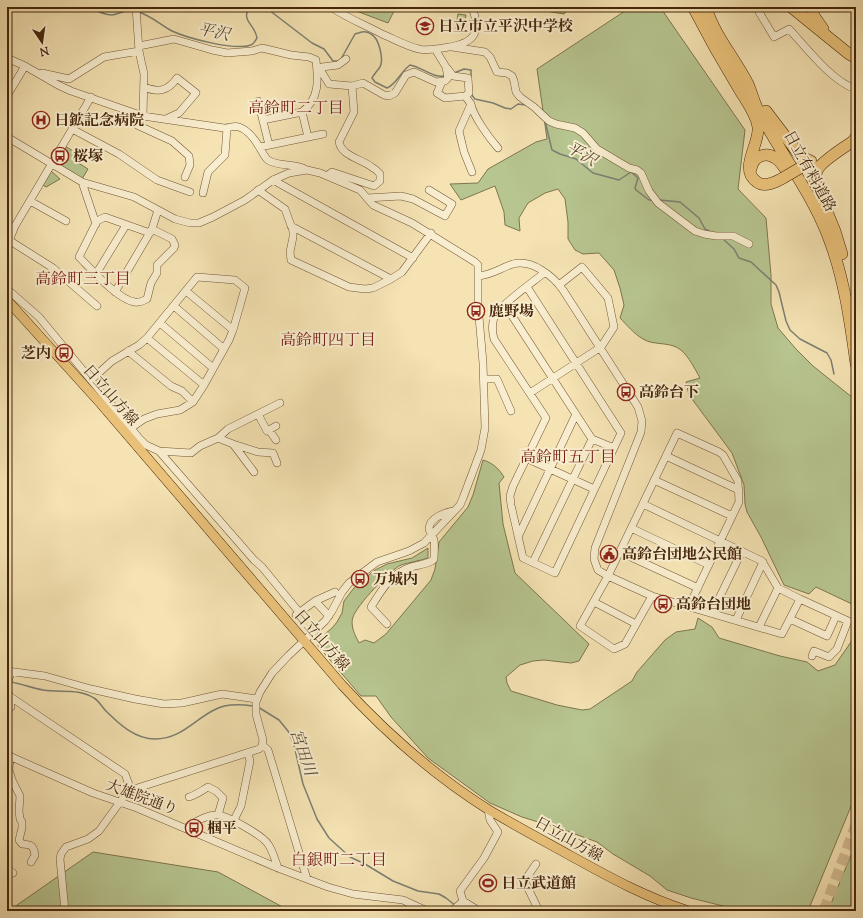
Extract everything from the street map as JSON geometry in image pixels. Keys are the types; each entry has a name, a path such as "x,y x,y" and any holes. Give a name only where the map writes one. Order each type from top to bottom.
{"highway":[{"path":"693,7 710,37 743,86 801,158 811,161"},
{"path":"700,7 710,37"},
{"path":"706,7 711,22 743,86 755,117 758,129 758,139 750,160 751,172 757,182 764,184 772,183 783,178 856,136"},
{"path":"791,7 837,45 856,58"},
{"path":"811,7 817,21 837,45"},
{"name":"日立有料道路","path":"743,86 802,184 833,249 842,279 856,364"},
{"path":"854,352 855,328 845,264 835,231 816,185 815,177 821,164 853,141 856,136"},
{"path":"751,172 753,162 758,157 767,155 775,158 782,164 820,219"}],"main road":[{"name":"日立山方線","path":"7,300 128,430 304,641 358,701 397,739 428,765 488,809 629,888 665,904 689,911"}],"street":[{"path":"331,7 354,21 420,50 452,47 468,41 475,34 477,24 472,7"},
{"path":"756,7 774,37 789,29 833,75 842,82 856,88"},
{"path":"136,8 139,49 144,69 141,115 136,125 172,141 189,156 190,165 185,178"},
{"path":"38,73 69,79 104,57 174,39 227,53 252,51 262,48 291,56 308,57 316,60 318,77 316,95 308,107 302,112 263,120"},
{"path":"452,47 485,52 490,57 495,70 512,76 516,92 520,97 534,107 549,121 575,128 583,133 597,149 629,168 637,170 641,173 649,191 658,204 695,231 716,236 733,236 749,244"},
{"path":"435,49 448,75"},
{"path":"7,58 25,66 64,88 141,115 165,120 227,128 238,127 246,130 260,147 267,159 276,163 301,167 328,176 360,190 373,205 431,233 478,265 478,305 486,416 483,441 464,498 455,511 418,547 383,559 371,566 345,588 329,616 319,628 288,656 272,673 256,701 256,710 263,736 262,746 259,749 131,790 126,794 94,836 66,847 61,854 60,859 65,911"},
{"path":"346,59 338,65 322,67 321,71 329,84 352,86 363,83 389,96 395,93 406,75 414,72 436,82 448,75 468,78 469,93 465,96 445,98 437,93 448,75"},
{"path":"7,96 25,66"},
{"path":"144,87 160,91 173,84 177,78 196,93 179,113 165,120"},
{"path":"328,176 332,172 374,186 380,181 380,174 373,167 348,154 340,146 339,142 354,112 352,86"},
{"path":"465,96 471,104 472,110 489,138 498,148"},
{"path":"90,97 8,241 53,268 97,306"},
{"path":"258,101 269,146"},
{"path":"471,104 460,131 464,152 472,172"},
{"path":"302,112 308,137"},
{"path":"203,192 208,172 225,155 227,128"},
{"path":"72,129 118,154 157,180 190,192"},
{"path":"260,147 322,134"},
{"path":"7,137 82,182 134,197 175,219 190,223 199,223 213,217 238,204 274,180 289,173 307,170"},
{"path":"274,180 413,258"},
{"path":"82,182 96,224"},
{"path":"258,190 285,209 293,237 290,252 291,260 335,282 357,289 373,288 391,280 402,272 431,233"},
{"path":"367,198 401,196 413,199 445,216 452,204 429,190"},
{"path":"30,201 66,221"},
{"path":"115,292 151,231 158,210"},
{"path":"105,217 172,239 175,245 174,248 157,265 157,273 151,283 147,299 138,303 133,302 115,292 79,257 96,224 97,221 105,217"},
{"path":"96,274 126,225"},
{"path":"291,226 391,280"},
{"path":"478,276 488,275 508,266 520,263 532,265 544,273 559,285 636,402 642,421 641,432 595,548 594,559 598,570 652,596 782,634 800,599"},
{"path":"530,393 601,347 614,326 608,298 582,267 559,285"},
{"path":"527,287 621,433 555,573 523,558 510,505 510,496 513,486 546,418 494,339 492,328 496,315 505,305 544,273"},
{"path":"91,380 112,361 139,345 147,338 197,277 236,280 245,288 233,330 204,385 192,402 180,410 149,417 128,430"},
{"path":"7,289 31,309 50,331 91,380 128,430 146,445 159,451 191,454 200,446 218,438 228,429 280,402"},
{"path":"186,291 233,330"},
{"path":"505,305 592,439 614,448"},
{"path":"174,306 224,349"},
{"path":"160,323 213,368"},
{"path":"42,338 50,331"},
{"path":"147,338 204,385"},
{"path":"128,351 170,386 182,391 192,402"},
{"path":"484,380 497,379 511,411"},
{"path":"258,414 266,431 272,428 276,440"},
{"path":"518,538 576,414"},
{"path":"652,596 625,644 614,649 580,626 608,576 677,433 720,452 738,481 739,490 739,502 689,606"},
{"path":"218,438 258,452 272,453 277,463"},
{"path":"533,562 592,439"},
{"path":"233,444 254,472"},
{"path":"159,451 254,560 262,567 297,614 315,601 335,592"},
{"path":"666,456 739,490"},
{"path":"526,458 594,489"},
{"path":"654,480 732,516"},
{"path":"643,504 721,540 763,562 778,588 848,621 837,649 829,657 814,651 812,656"},
{"path":"631,528 709,565"},
{"path":"387,624 371,607 382,589 395,575 410,567 432,561 434,559 434,540 432,535"},
{"path":"712,613 742,551"},
{"path":"620,552 698,588"},
{"path":"736,620 763,562"},
{"path":"759,627 778,588"},
{"path":"315,601 329,616"},
{"path":"594,602 636,624"},
{"path":"790,619 827,636 836,616"},
{"path":"7,710 11,707 7,685 9,671 45,676 91,689 164,704 182,703 222,694 256,701"},
{"path":"9,696 125,774 131,790"},
{"path":"262,746 268,750 307,879"},
{"path":"234,820 241,806 250,761 248,753"},
{"path":"8,755 10,775 20,796 19,811 22,828 19,840 22,844 29,844 33,847 35,855 31,862"},
{"name":"大雄院通り","path":"8,755 93,793 186,828 307,879 344,892 403,900 427,911"},
{"path":"190,797 197,795 200,791 208,787 216,791 223,798 218,815"},
{"path":"462,902 460,891 484,858 498,832 490,820 488,809"},
{"path":"186,828 202,818 218,815 234,820 264,839 269,845 278,868"},
{"path":"536,864 526,877 526,882 539,911"},
{"path":"453,910 462,902"},
{"path":"462,902 480,911"}],"green space":[{"path":"346,7 396,7 388,23"},
{"path":"545,7 571,7 564,14 545,11"},
{"path":"631,7 660,7 745,130 738,189 766,218 771,275 771,304 778,328 813,366 853,398 856,429 856,794 808,911 743,911 691,898 667,890 650,876 613,854 597,842 522,817 490,803 428,758 391,717 376,696 361,696 318,646 319,639 337,622 342,613 344,601 359,583 375,570 387,564 412,558 428,548 428,558 401,565 382,580 367,597 353,617 353,627 359,643 365,640 374,643 386,634 431,580 435,569 439,542 468,507 483,460 490,463 500,471 504,477 499,483 503,524 515,573 589,644 579,661 571,663 544,660 533,661 520,665 506,677 511,691 557,705 582,710 590,709 632,681 637,672 665,640 676,632 695,629 698,618 712,627 719,638 780,656 807,662 818,671 835,665 851,642 855,619 854,605 816,587 809,594 784,585 747,512 744,485 732,453 689,395 686,382 700,378 694,367 687,356 677,347 643,339 620,318 624,305 614,270 599,253 583,254 575,250 568,239 568,222 565,199 558,189 545,193 528,203 519,218 520,231 505,225 504,212 495,186 461,200 450,184 478,183 488,169 536,142 547,139 537,69"},
{"path":"458,14 466,15 463,33 455,31"},
{"path":"65,146 76,153 72,159 88,169 82,179 55,164"},
{"path":"51,171 60,179 46,187 43,185"},
{"path":"856,843 856,911 828,911"},
{"path":"93,852 218,872 290,911 7,911 7,908 10,910"}],"waterway":[{"name":"平沢","path":"88,7 109,15 133,11"},
{"name":"平沢","path":"139,12 152,18 172,31 188,37 223,45 244,46 252,45 257,38 254,29 247,20 247,12 249,7"},
{"name":"平沢","path":"265,7 312,43 324,49 333,61 337,61"},
{"name":"平沢","path":"341,59 355,34 365,32 374,36 380,49 380,67 372,78 375,82 387,88 394,84 410,65 431,74 445,76"},
{"name":"平沢","path":"454,73 464,69 471,70 471,76"},
{"name":"平沢","path":"471,94 475,99 493,103 505,108 511,109 518,104 526,105"},
{"name":"平沢","path":"545,121 552,150 576,159 593,173 619,180 631,172 638,178 635,188 636,190 649,200 652,200"},
{"name":"平沢","path":"660,200 680,202 699,218 705,229 711,232"},
{"name":"平沢","path":"723,239 734,249 739,258 751,262 776,285 790,330 800,339 827,353 831,360 834,374"},
{"name":"宮田川","path":"11,682 43,690 76,692 88,695 94,698 116,721 134,734 155,739 172,736 187,728 207,714 223,706 253,706"},
{"name":"宮田川","path":"258,707 279,720 288,731 294,745 303,784 317,819 329,838 350,857 393,881 418,891 439,894 456,906"}],"tunnel":[{"path":"824,911 856,825"}],"place":[{"name":"日立市立平沢中学校","path":"425,26"},
{"name":"日鉱記念病院","path":"41,120"},
{"name":"桜塚","path":"60,156"},
{"name":"鹿野場","path":"476,311"},
{"name":"芝内","path":"64,353"},
{"name":"高鈴台下","path":"626,392"},
{"name":"高鈴台団地公民館","path":"609,554"},
{"name":"万城内","path":"360,579"},
{"name":"高鈴台団地","path":"663,604"},
{"name":"椢平","path":"194,828"},
{"name":"日立武道館","path":"488,883"}],"district":[{"name":"高鈴町二丁目","path":"296,107"},
{"name":"高鈴町三丁目","path":"83,278"},
{"name":"高鈴町四丁目","path":"328,339"},
{"name":"高鈴町五丁目","path":"568,456"},
{"name":"白銀町二丁目","path":"339,859"}]}
